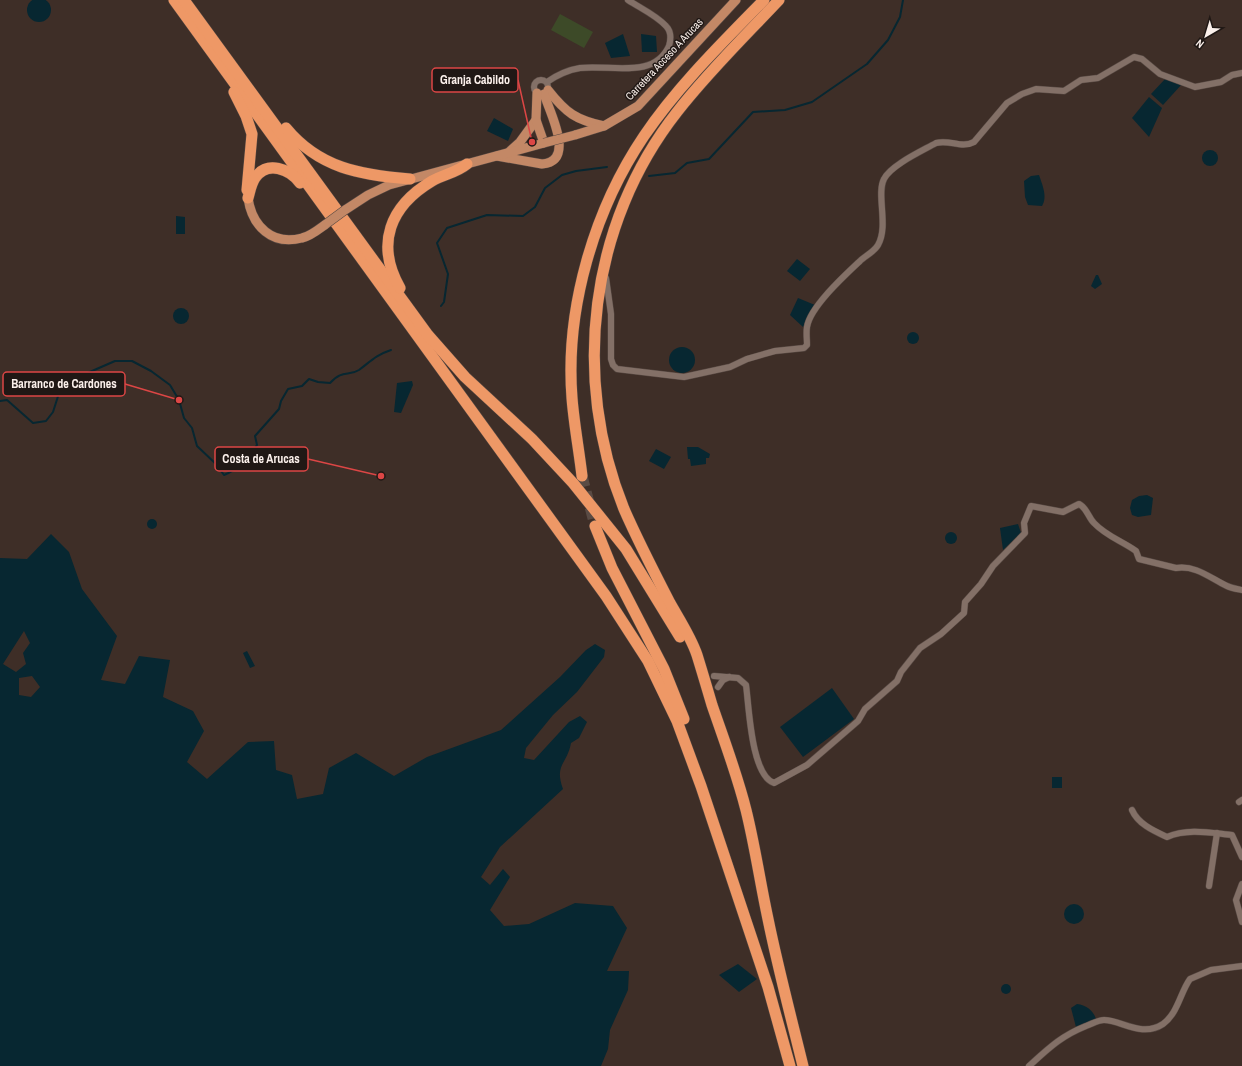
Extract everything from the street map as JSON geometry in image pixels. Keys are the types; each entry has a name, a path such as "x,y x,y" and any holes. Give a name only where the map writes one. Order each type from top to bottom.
{"highway":[{"path":"174,0 221,66 408,314 465,377 532,439 573,483 626,549 687,648 711,700"},
{"path":"184,0 250,90 632,635 666,697 677,721 701,786 768,987 788,1062"},
{"path":"582,476 572,397 572,345 578,299 589,256 612,192 644,136 695,72 764,0"},
{"path":"779,0 680,108 651,150 625,200 614,229 604,265 596,311 593,352 596,398 603,443 624,506 648,561 696,650 711,700 736,772 780,973 803,1066"},
{"path":"221,66 246,116 252,134 246,182 248,198"},
{"path":"250,90 269,108 293,137 308,150 329,163 365,175 410,178"},
{"path":"606,311 606,278 619,230 651,150"},
{"path":"408,314 389,256 388,238 392,221 399,208 420,190 433,181 452,174 467,164"},
{"path":"248,198 251,186 256,177 262,171 275,168 290,173 296,178 384,296 408,314"},
{"path":"595,526 612,568 664,670 685,723 701,786"}],"main road":[{"name":"Carretera Acceso A Arucas","path":"248,198 250,210 255,222 271,236 282,239 303,238 368,195 389,185 604,126 638,106 736,0"},
{"path":"509,152 520,142 536,120 544,90"},
{"path":"544,90 573,116 586,122 604,126"},
{"path":"496,156 542,164 548,164 556,158 560,146 544,90"},
{"path":"536,120 544,143"}],"street":[{"path":"544,90 558,75 580,68 634,68 649,66 659,60 667,51 670,43 671,35 667,26 628,0"},
{"path":"606,311 611,360 617,369 684,377 730,367 747,359 776,351 804,348 807,345 807,326 816,308 836,284 877,247 881,238 883,217 882,187 884,179 894,168 936,143 943,141 967,146 974,142 1007,103 1022,94 1036,89 1064,91 1081,80 1098,78 1134,56 1142,59 1160,74 1195,86 1221,82 1232,75 1242,73"},
{"path":"714,676 738,678 746,685 750,731 755,751 764,774 769,781 774,783 785,778 806,765 858,721 865,709 897,681 900,672 920,648 941,634 964,613 965,602 981,584 993,566 1025,533 1024,523 1031,506 1063,512 1079,504 1084,507 1094,523 1115,540 1136,551 1139,559 1176,568 1182,567 1197,569 1226,586 1242,590"},
{"path":"718,687 723,680 729,677"},
{"path":"1132,810 1135,817 1149,828 1167,837 1185,832 1232,834 1242,857"},
{"path":"1209,886 1217,833"},
{"path":"1242,884 1236,900 1242,922"},
{"path":"1029,1066 1063,1036 1098,1021 1105,1020 1129,1028 1145,1029 1163,1024 1174,1012 1190,979 1211,970 1242,966"}],"green space":[{"path":"560,14 593,32 584,48 551,30"}],"water":[{"path":"39,-2 44,-1 50,5 50,15 44,21 39,22 34,21 28,15 27,10 28,5 34,-1"},
{"path":"623,34 630,56 611,58 605,43"},
{"path":"641,34 656,36 657,52 642,52"},
{"path":"1166,78 1182,84 1163,105 1151,94"},
{"path":"1149,97 1162,108 1149,137 1132,118"},
{"path":"494,118 513,129 508,141 487,131"},
{"path":"1210,150 1217,155 1218,158 1213,165 1210,166 1203,161 1202,158 1207,151"},
{"path":"1039,175 1044,190 1044,202 1042,206 1028,205 1025,197 1024,181 1031,176"},
{"path":"176,216 185,217 185,234 176,234"},
{"path":"797,259 810,269 800,281 787,271"},
{"path":"1096,275 1098,275 1102,284 1095,289 1091,286"},
{"path":"798,298 815,305 803,327 790,315"},
{"path":"178,308 184,308 189,313 187,322 184,324 178,324 173,319 173,313"},
{"path":"915,332 918,333 918,343 911,344 908,343 907,336 908,333"},
{"path":"682,347 691,351 695,360 691,369 682,373 673,369 669,360 673,351"},
{"path":"412,381 413,385 401,413 394,412 397,383"},
{"path":"687,447 698,447 710,454 709,458 706,458 706,464 691,466 690,459 688,459"},
{"path":"656,449 671,457 664,469 649,461"},
{"path":"1147,495 1153,498 1151,515 1138,517 1132,515 1130,508 1132,500 1139,496"},
{"path":"150,519 154,519 156,520 156,528 150,529 147,526 147,522"},
{"path":"1018,524 1021,533 1003,550 1000,528"},
{"path":"949,532 953,532 957,538 953,544 949,544 945,540 945,536"},
{"path":"51,534 69,552 82,589 117,636 101,680 125,684 139,656 170,660 163,697 193,711 204,731 187,762 207,779 248,742 274,741 276,770 292,775 297,799 323,794 329,768 356,753 394,776 427,757 501,730 560,677 586,650 595,644 605,650 604,657 577,692 553,715 526,748 524,758 534,760 569,722 580,716 587,722 579,738 571,743 567,756 562,765 560,774 563,789 500,847 481,877 490,885 503,869 510,877 490,910 504,926 529,924 575,903 613,906 627,928 607,971 629,971 628,990 610,1030 608,1049 601,1066 0,1066 0,558 27,559","holes":["24,631 30,643 23,653 26,664 16,672 3,664","32,676 40,687 31,697 19,695 19,678"]},
{"path":"247,651 255,666 250,668 243,653"},
{"path":"832,688 854,719 803,757 780,727"},
{"path":"1052,777 1062,777 1062,788 1052,788"},
{"path":"1074,904 1081,907 1084,914 1081,921 1074,924 1067,921 1064,914 1067,907"},
{"path":"738,964 757,979 739,992 719,975"},
{"path":"1004,984 1008,984 1010,985 1010,993 1004,994 1001,991 1001,987"},
{"path":"1077,1004 1089,1008 1096,1019 1076,1027 1071,1008"}],"waterway":[{"path":"649,176 675,173 687,163 709,159 753,112 785,110 812,102 867,64 888,40 900,17 903,0"},
{"path":"441,306 444,302 448,274 437,243 447,228 487,215 523,216 535,207 545,188 562,175 576,171 607,167"},
{"path":"0,401 7,400 33,423 46,421 53,412 60,390 76,378 115,361 132,361 151,371 170,385 179,400 184,418 192,428 197,446 216,464 224,475 238,467 257,445 255,436 279,409 281,401 288,389 302,386 309,379 318,382 330,383 338,376 359,370 377,356 391,350"}],"tunnel":[{"path":"582,476 595,526"}],"place":[{"name":"Granja Cabildo","path":"532,142"},
{"name":"Barranco de Cardones","path":"179,400"},
{"name":"Costa de Arucas","path":"381,476"}]}
